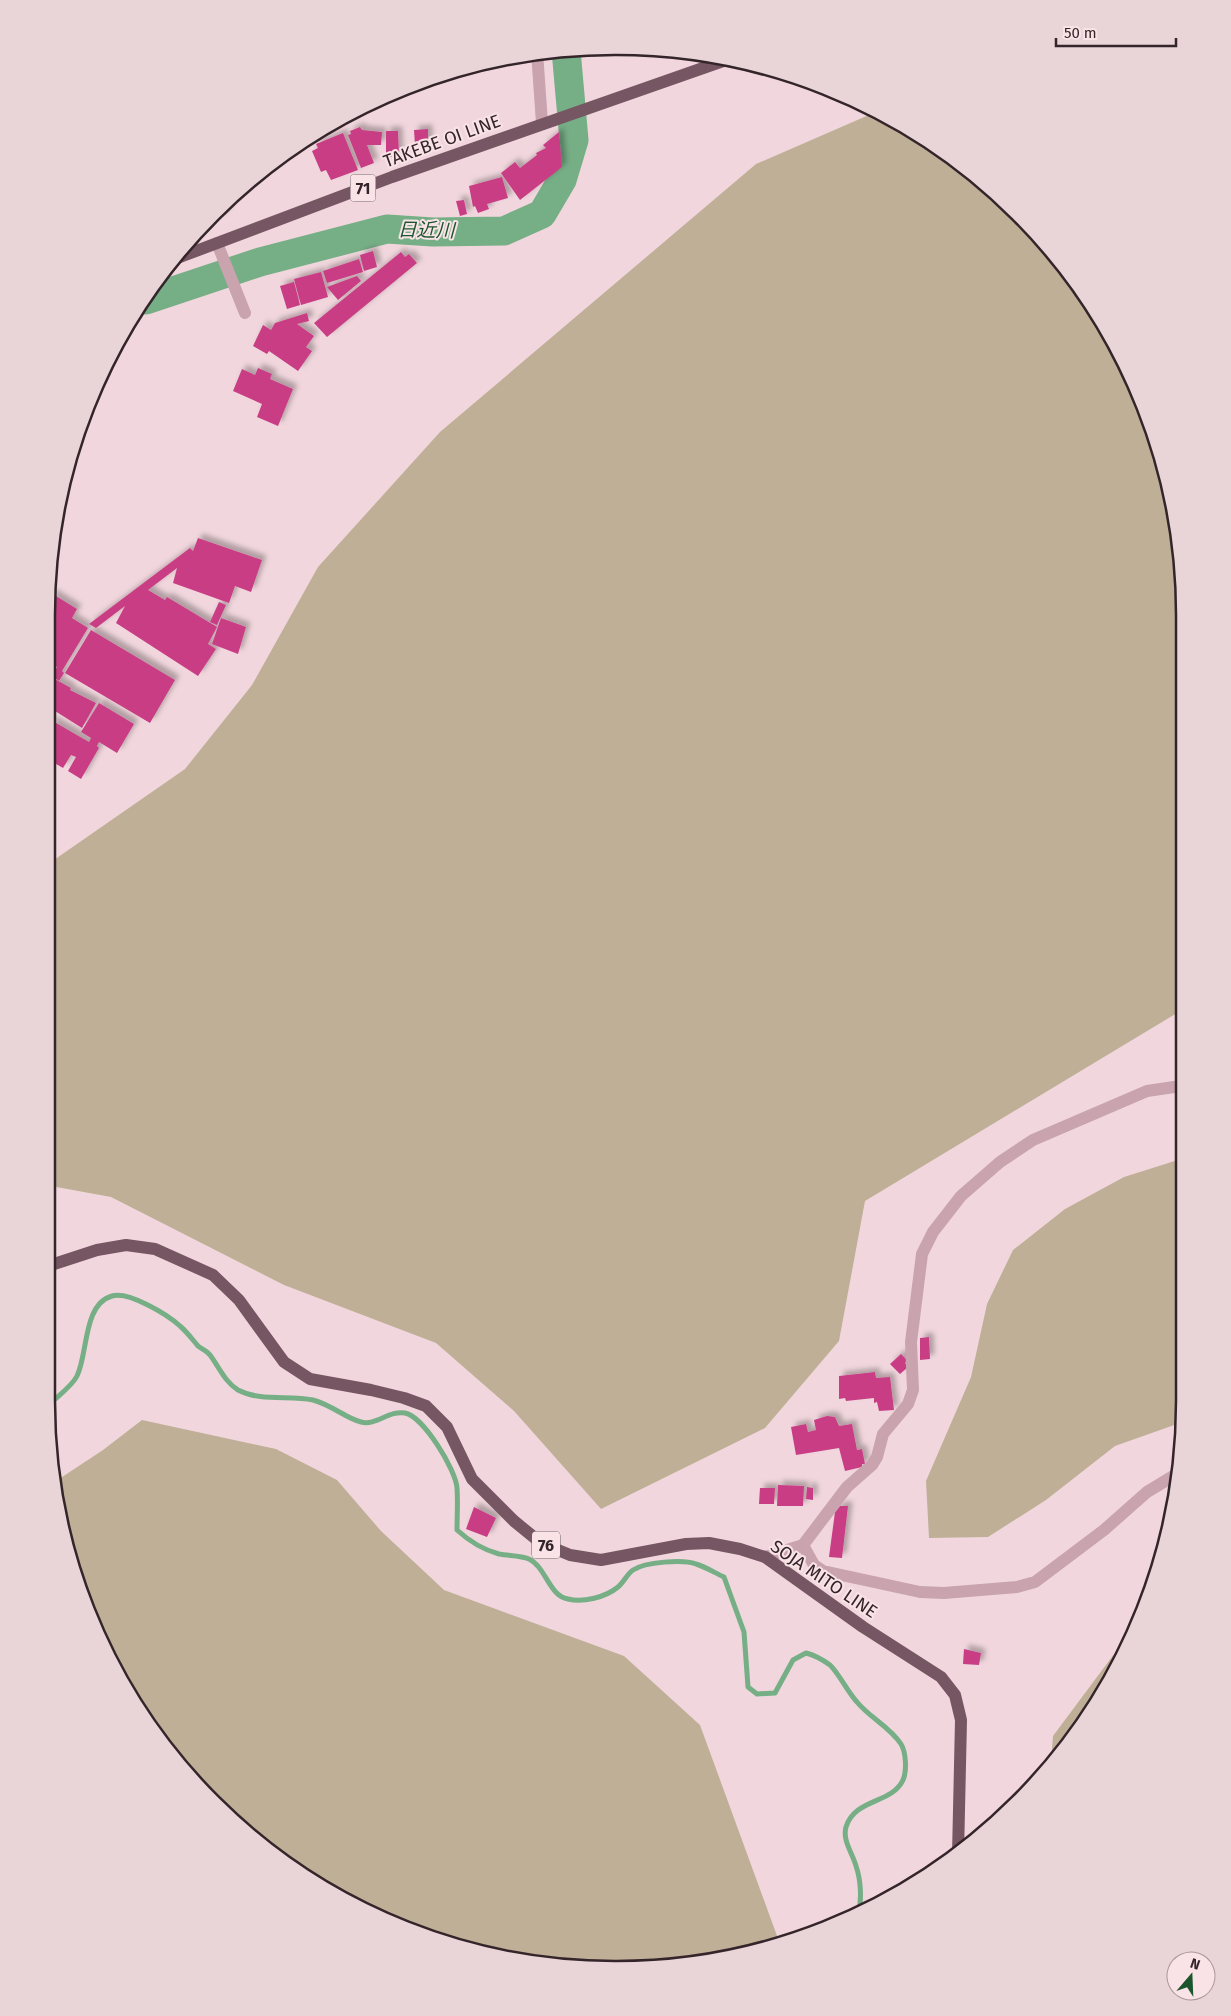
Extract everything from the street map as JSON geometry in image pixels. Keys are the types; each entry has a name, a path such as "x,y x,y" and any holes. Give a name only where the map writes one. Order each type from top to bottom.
{"main road":[{"name":"TAKEBE OI LINE","path":"186,256 219,246 542,123 714,64"},
{"name":"SOJA MITO LINE","path":"55,1265 97,1250 126,1245 155,1249 213,1275 239,1300 284,1362 310,1379 371,1390 404,1398 426,1406 447,1427 472,1479 514,1521 541,1543 570,1555 600,1560 686,1544 709,1543 740,1549 765,1557 863,1627 941,1677 955,1695 961,1720 958,1844"}],"street":[{"path":"538,61 542,123"},
{"path":"219,246 246,313"},
{"path":"765,1557 803,1545 847,1487 872,1465 877,1457 883,1434 908,1404 913,1390 912,1342 922,1254 933,1232 961,1196 1000,1162 1033,1140 1147,1092 1176,1087"},
{"path":"803,1545 814,1565 824,1571 920,1592 944,1593 1018,1587 1035,1582 1104,1530 1146,1492 1170,1478"}],"shaded area":[{"path":"868,115 896,130 927,149 957,171 1012,219 1037,246 1082,304 1118,368 1146,435 1157,470 1171,542 1175,579 1176,1014 865,1201 839,1341 765,1428 601,1509 514,1411 436,1343 284,1285 111,1197 55,1187 55,859 185,769 252,685 318,567 440,432 756,164"},
{"path":"1176,1161 1175,1425 1115,1446 1046,1500 988,1537 929,1538 926,1481 971,1377 987,1304 1013,1250 1065,1209 1124,1177"},
{"path":"142,1420 276,1449 337,1480 381,1531 444,1590 624,1656 700,1725 777,1937 725,1950 652,1960 579,1960 542,1956 470,1942 435,1931 368,1903 304,1867 246,1822 194,1770 149,1712 113,1648 85,1581 74,1546 61,1478 103,1450"},
{"path":"1117,1650 1082,1712 1052,1752 1053,1736"}],"building":[{"path":"360,127 362,130 382,132 381,145 367,145 374,163 361,168 348,135 351,134 350,131"},
{"path":"428,129 428,144 415,145 414,130"},
{"path":"386,131 398,131 399,156 386,157"},
{"path":"559,132 562,167 520,200 501,173 515,162 520,168 537,155 536,153 546,148 543,145"},
{"path":"343,133 358,170 331,180 326,170 321,172 312,151 318,148 316,144"},
{"path":"502,177 508,198 487,204 489,209 478,213 475,206 473,207 469,186"},
{"path":"464,200 467,214 460,216 456,201"},
{"path":"373,251 377,267 364,271 360,255"},
{"path":"401,252 405,257 409,254 417,263 327,337 314,323"},
{"path":"359,259 363,272 327,283 323,271"},
{"path":"321,272 328,297 301,305 294,279"},
{"path":"357,276 361,281 338,300 327,287"},
{"path":"294,282 300,305 287,309 280,286"},
{"path":"307,313 309,321 297,324 314,336 306,347 312,351 298,371 269,351 267,354 253,346 263,325 271,330 275,323"},
{"path":"258,368 272,374 270,379 293,389 278,426 257,417 262,404 233,391 242,369 255,375"},
{"path":"198,538 262,560 251,592 235,586 229,603 173,583 177,568 148,590 165,600 167,597 217,627 208,644 216,649 198,676 116,623 125,606 96,628 89,624 190,548 193,551"},
{"path":"56,596 77,609 72,618 88,628 62,671 64,673 59,681 55,678 57,667 55,666"},
{"path":"219,602 226,605 217,625 210,622"},
{"path":"221,618 246,627 238,654 212,644"},
{"path":"91,630 175,680 150,723 65,673"},
{"path":"55,679 71,688 70,690 96,703 82,728 55,711"},
{"path":"99,703 134,724 117,753 99,742 97,746 99,748 81,779 68,771 76,757 71,755 63,768 55,763 55,722 89,742 91,738 81,732"},
{"path":"929,1337 930,1359 920,1360 920,1338"},
{"path":"901,1354 907,1360 905,1363 908,1367 900,1374 890,1364"},
{"path":"875,1372 876,1378 890,1377 894,1410 879,1411 877,1402 874,1403 874,1398 846,1401 845,1398 839,1399 839,1376"},
{"path":"827,1416 835,1417 839,1426 852,1424 857,1450 862,1449 865,1464 862,1464 862,1467 845,1471 839,1448 796,1455 791,1427 806,1424 808,1432 816,1430 814,1420"},
{"path":"778,1485 804,1486 803,1506 777,1506"},
{"path":"807,1487 813,1488 813,1500 806,1499"},
{"path":"760,1488 775,1488 774,1504 759,1504"},
{"path":"840,1506 848,1506 842,1558 829,1557 835,1512"},
{"path":"474,1507 496,1518 487,1537 466,1529"},
{"path":"964,1649 981,1653 979,1665 963,1664"}],"waterway":[{"name":"日近川","path":"154,297 260,262 387,229 433,232 504,231 542,214 562,180 574,140 567,57"},
{"path":"55,1399 69,1387 77,1376 91,1319 96,1309 103,1301 112,1296 128,1297 158,1310 180,1326 198,1346 209,1354 233,1387 247,1394 313,1400 327,1405 350,1418 367,1423 399,1413 412,1416 429,1433 451,1469 457,1488 457,1530 488,1550 499,1554 529,1559 540,1568 556,1593 562,1597 574,1600 587,1600 601,1596 618,1587 633,1570 646,1565 664,1562 690,1562 724,1577 744,1632 748,1687 757,1694 775,1693 793,1660 806,1653 812,1655 830,1665 857,1702 891,1732 903,1747 905,1772 898,1788 857,1811 846,1827 845,1837 858,1872 860,1904"}]}
